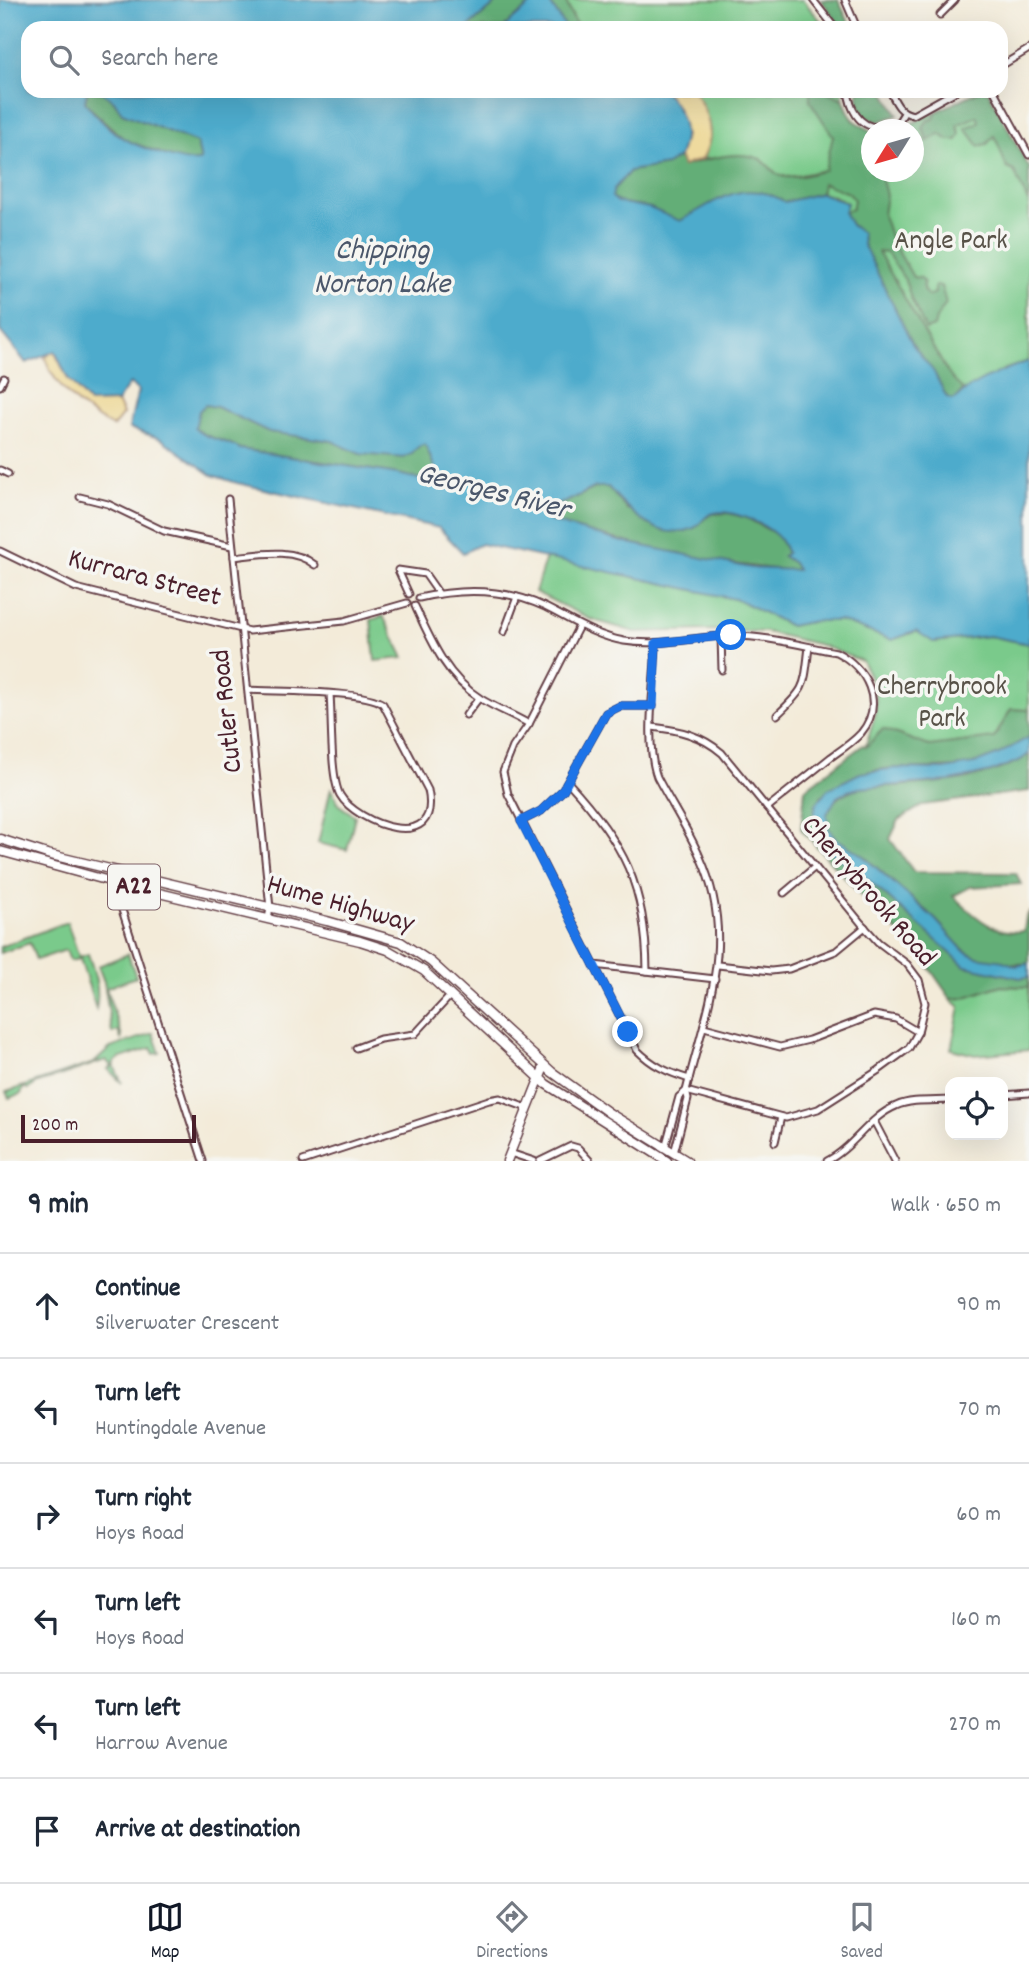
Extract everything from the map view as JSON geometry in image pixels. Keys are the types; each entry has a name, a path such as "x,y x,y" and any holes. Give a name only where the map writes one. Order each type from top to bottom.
{"main road":[{"name":"Hume Highway","path":"0,839 47,854 401,942 419,953 459,986 544,1067 573,1089 687,1161"},
{"name":"Hume Highway","path":"0,851 113,882 388,950 424,971 539,1078 667,1161"},
{"path":"508,1157 544,1067"}],"street":[{"path":"813,0 830,21"},
{"path":"845,0 854,21"},
{"path":"940,15 956,0"},
{"path":"1008,62 1029,49"},
{"path":"849,98 851,108 865,123 877,127 900,121 904,113"},
{"path":"893,98 904,113 913,115 944,98"},
{"path":"998,98 1026,142 1029,155"},
{"path":"0,386 4,378"},
{"path":"0,470 8,474"},
{"path":"80,497 108,504 164,531 232,546"},
{"name":"Cutler Road","path":"229,499 270,908 268,919"},
{"name":"Kurrara Street","path":"0,551 76,588 249,631 344,621 407,603"},
{"path":"234,557 280,554 301,557 315,565"},
{"path":"439,594 425,574 398,570 409,594 407,603 415,606 440,657 458,680 479,698 529,724"},
{"path":"419,597 480,591 517,597 542,606 579,626 620,640 656,643 731,635 836,652 849,658 863,672 869,687 872,702 869,721 851,742 767,808"},
{"path":"409,594 415,593 419,597 420,602 415,606"},
{"path":"504,632 517,597"},
{"path":"579,626 529,724 513,747 503,772 508,793 637,1050 663,1071 689,1079"},
{"path":"721,637 722,670"},
{"path":"656,643 652,758 657,777 707,873 717,920 718,965 686,1091 688,1099 674,1153"},
{"path":"777,715 801,693 805,683 809,647"},
{"path":"248,690 330,694 378,700 386,709 428,790 429,813 419,825 411,830 400,830 355,810 344,800 336,785 330,694"},
{"path":"466,715 479,698"},
{"path":"521,821 541,811 563,790 606,713 620,706 653,706"},
{"name":"Cherrybrook Road","path":"652,727 686,733 713,746 864,927 878,942 907,964 919,980 925,1003 918,1032"},
{"path":"568,782 597,814 626,859 642,908 647,971"},
{"path":"784,893 815,867"},
{"path":"113,882 203,1161"},
{"path":"718,965 771,971 789,969 844,947 864,927"},
{"path":"594,965 715,979"},
{"path":"356,1048 380,1039 415,1034 451,995"},
{"path":"686,1091 786,1118 818,1109 895,1059 909,1048 918,1032 896,1019 874,1016 809,1040 780,1047 704,1027"},
{"path":"665,1148 680,1097 686,1091"},
{"path":"1008,1095 1029,1093"},
{"path":"303,1161 489,1100 500,1098 527,1108"},
{"path":"827,1161 838,1156 874,1121 897,1105 945,1100"},
{"path":"775,1142 781,1117"},
{"path":"874,1121 895,1161"},
{"path":"540,1161 573,1146 586,1154 590,1161"},
{"path":"508,1157 534,1161"}],"green space":[{"path":"500,0 536,0 511,21 475,21"},
{"path":"548,0 565,0 574,21 562,21"},
{"path":"565,0 803,0 821,21 575,21"},
{"path":"821,0 838,0 848,21 837,21"},
{"path":"86,98 110,98 122,113 197,143 201,160 195,163 182,161 125,140 85,102"},
{"name":"Angle Park","path":"698,98 844,98 850,116 861,125 861,182 924,182 924,119 921,119 965,98 992,98 1029,168 1029,361 1003,370 958,398 844,212 847,203 821,193 825,170 779,176 761,159 741,156 702,159 709,142 707,116"},
{"path":"810,98 843,99 852,119 861,125 861,182 883,182 886,195 883,215 891,239 913,277 921,278 924,282 923,290 928,296 935,293 935,286 941,286 946,303 934,327 926,330 905,280 887,253 878,252 948,373 963,389 958,398 952,401 913,345 863,244 862,233 851,225 844,212 852,209 854,200 849,193 823,183 821,193 785,202 757,192 743,193 718,201 680,222 650,208 618,202 612,197 613,189 630,171 667,165 679,157 683,166 722,156 751,156 762,160 777,174 788,177 825,170 833,136"},
{"path":"858,98 888,98 898,115 887,119 864,116"},
{"path":"965,98 992,98 1029,168 1029,204 1014,171 1007,168 994,136 987,144 979,146 965,127 977,124 977,116 957,125 960,134 957,140 948,140 940,134 927,141 924,126 928,120 934,119 936,112"},
{"path":"205,405 217,407 269,432 332,441 360,454 412,454 425,444 436,471 434,481 240,449 205,435 194,427 199,411"},
{"path":"597,487 608,487 627,509 694,528 711,514 728,513 747,518 778,535 787,553 783,556 794,563 797,571 672,553 550,521 542,515 544,508 566,502"},
{"name":"Cherrybrook Park","path":"546,557 739,600 790,626 815,621 840,621 892,640 917,631 934,642 989,636 1029,644 1029,737 999,754 865,747 876,703 873,684 862,661 821,645 766,632 635,632 590,619 535,592"},
{"path":"383,616 404,658 375,661 371,620"},
{"path":"1011,709 1029,710 1029,737 994,757 958,767 876,770 847,780 821,796 829,851 867,879 966,966 1020,978 1029,977 1029,987 998,986 963,998 951,999 916,949 874,910 801,829 805,789 863,745 866,747 883,729 929,746 994,738"},
{"path":"1029,754 1029,791 923,805 899,820 890,839 914,872 1016,873 1021,884 970,887 953,896 985,922 1003,930 1024,931 1029,913 1029,963 992,961 966,952 926,911 866,858 836,838 829,829 829,807 852,790 970,778 1011,764"},
{"path":"331,788 339,805 355,816 347,850 318,843"},
{"path":"67,922 79,957 88,954 91,961 97,988 96,1009 80,959 70,961 66,950 36,960 30,943 0,953 0,947"},
{"path":"128,954 136,977 106,988 121,1039 118,1031 112,1033 104,982 98,966"},
{"path":"998,986 1029,987 1029,1050 975,1055 951,1049 960,1007 951,999 963,998"},
{"path":"153,1033 160,1053 154,1054 151,1048 118,1059 113,1064 122,1083 108,1069 112,1067 106,1060 38,1083 28,1089 24,1087 21,1094 9,1098 6,1092 94,1063 110,1048"}],"sand":[{"path":"670,98 698,98 709,125 709,142 702,159 683,166 679,157 685,135"},
{"path":"54,351 68,379 89,403 117,402 123,414 113,427 81,407 56,380 45,357"}],"water":[{"name":"Chipping Norton Lake","path":"0,0 500,0 475,21 21,21 21,98 86,98 85,102 94,112 121,137 165,155 195,161 201,160 197,143 122,113 110,98 670,98 678,110 684,128 679,157 667,165 630,171 614,189 612,197 618,202 650,208 680,221 718,200 743,192 770,195 785,202 821,193 847,203 844,212 851,225 862,233 863,244 913,345 934,372 946,396 955,399 984,379 1029,361 1029,644 989,636 933,642 916,631 892,640 840,621 815,621 790,626 739,600 481,544 463,553 439,528 237,483 212,475 161,439 129,428 138,391 130,383 117,402 89,403 68,379 55,351 26,363 0,331","holes":["205,405 217,407 269,432 332,441 360,454 404,458 425,444 436,471 435,480 240,449 205,435 195,428 199,411","596,487 608,487 635,515 668,532 694,528 709,515 718,512 745,517 778,537 787,553 783,556 793,563 797,570 752,568 619,541 550,521 542,515 544,508 566,502"]},
{"path":"536,0 548,0 562,21 511,21"},
{"path":"1029,737 1029,754 991,772 951,781 859,788 837,797 827,814 828,828 836,838 862,855 935,919 963,950 976,957 1004,961 1016,966 1029,963 1029,977 1020,978 965,966 867,879 829,851 820,838 814,813 816,804 828,789 860,773 896,768 944,769 973,764 999,754"}],"route":[{"path":"628,1032 521,821 541,811 563,790 606,713 620,706 653,706 656,643 731,635"}],"water label":[{"name":"Georges River","path":"493,494"}]}
